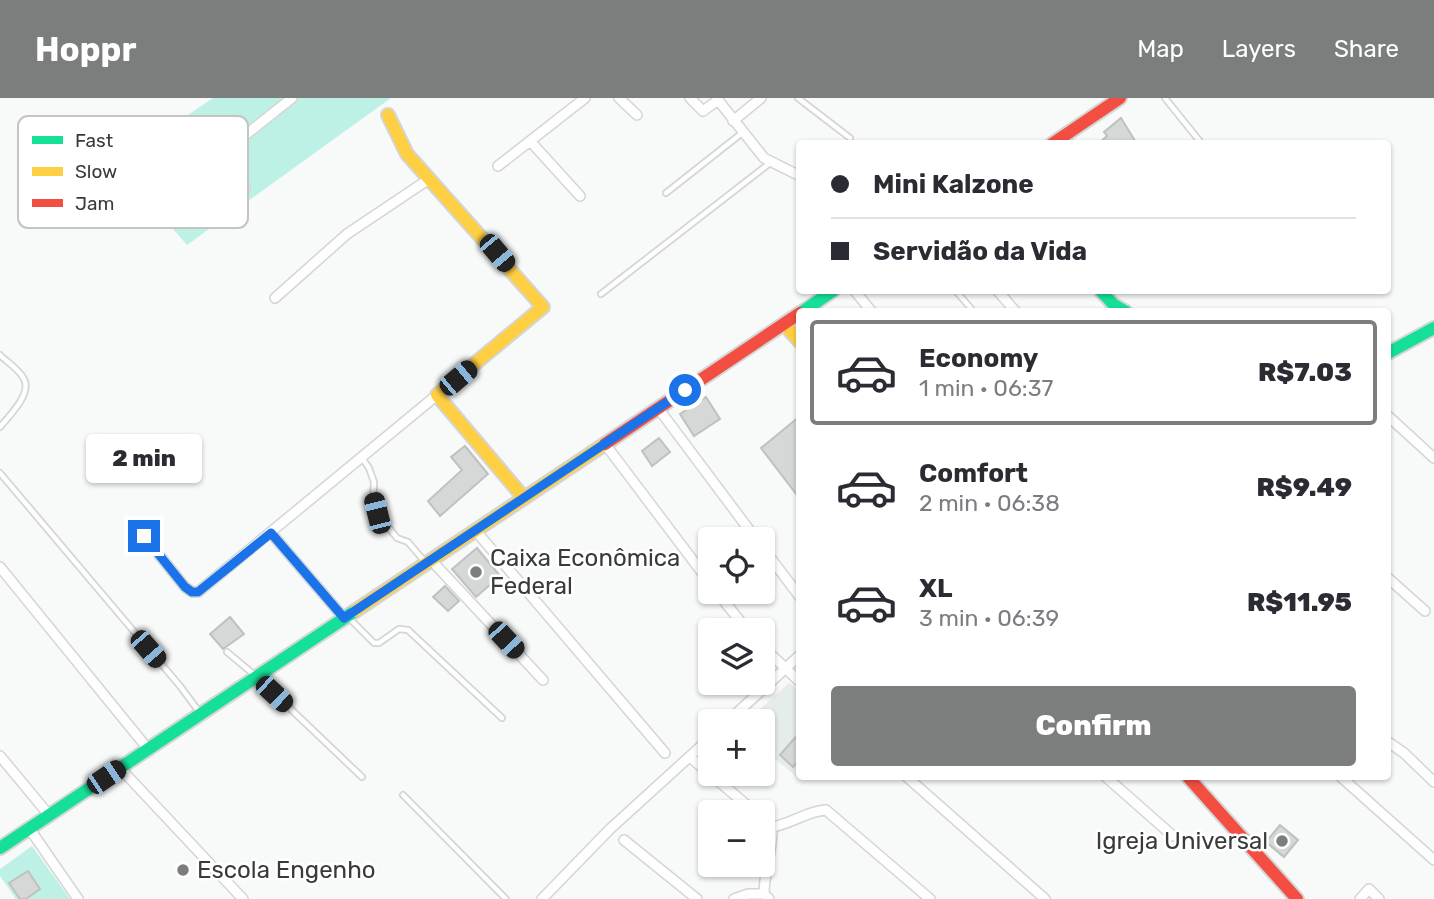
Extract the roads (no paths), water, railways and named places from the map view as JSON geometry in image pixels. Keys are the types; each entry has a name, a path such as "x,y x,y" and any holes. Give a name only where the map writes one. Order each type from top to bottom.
{"main road":[{"path":"1061,140 1111,100"},
{"path":"388,115 402,146 543,307 437,395 524,498"},
{"path":"807,308 828,294"},
{"path":"1104,294 1119,308"},
{"path":"0,848 796,316"},
{"path":"784,324 796,338"},
{"path":"1391,351 1434,328"},
{"path":"1191,780 1297,899"}],"street":[{"path":"248,133 292,98"},
{"path":"498,166 584,98"},
{"path":"619,98 637,115"},
{"path":"690,98 703,111 718,100 742,133 770,163 796,174"},
{"path":"733,121 761,98"},
{"path":"530,141 580,196"},
{"path":"275,298 347,234 429,179"},
{"path":"857,294 869,308"},
{"path":"1000,294 1013,308"},
{"path":"144,536 185,587 192,592 198,592 437,395"},
{"path":"658,408 747,527"},
{"path":"1391,419 1434,458"},
{"path":"605,444 698,567"},
{"path":"475,530 665,753"},
{"path":"271,533 345,617"},
{"path":"428,562 543,680"},
{"path":"775,564 796,592"},
{"path":"0,567 148,749"},
{"path":"1391,581 1425,611"},
{"path":"726,604 738,618"},
{"path":"740,709 796,658"},
{"path":"775,659 796,678"},
{"path":"1391,744 1434,782"},
{"path":"542,899 610,829 698,751"},
{"path":"0,757 49,815"},
{"path":"691,758 741,800"},
{"path":"120,768 243,899"},
{"path":"910,780 1045,899"},
{"path":"1109,780 1173,836"},
{"path":"1344,780 1434,860"},
{"path":"775,826 826,810 930,899"},
{"path":"29,828 78,899"},
{"path":"624,839 696,899"},
{"path":"734,899 748,894 766,897 765,877"},
{"path":"1360,899 1369,889 1379,899"}],"lane":[{"path":"798,98 849,138"},
{"path":"1165,98 1199,140"},
{"path":"666,193 742,133"},
{"path":"601,294 770,163"},
{"path":"958,294 971,308"},
{"path":"0,355 24,379 25,388 23,397 0,426"},
{"path":"362,458 374,482 373,498 377,513 397,538 408,542 428,562"},
{"path":"0,473 180,685 201,714"},
{"path":"345,617 374,643 379,643 398,629 408,631 502,718"},
{"path":"227,652 362,777"},
{"path":"403,795 506,899"}],"place":[{"name":"Caixa Econômica Federal","path":"476,572"},
{"name":"Igreja Universal","path":"1282,841"},
{"name":"Escola Engenho","path":"183,870"}]}
